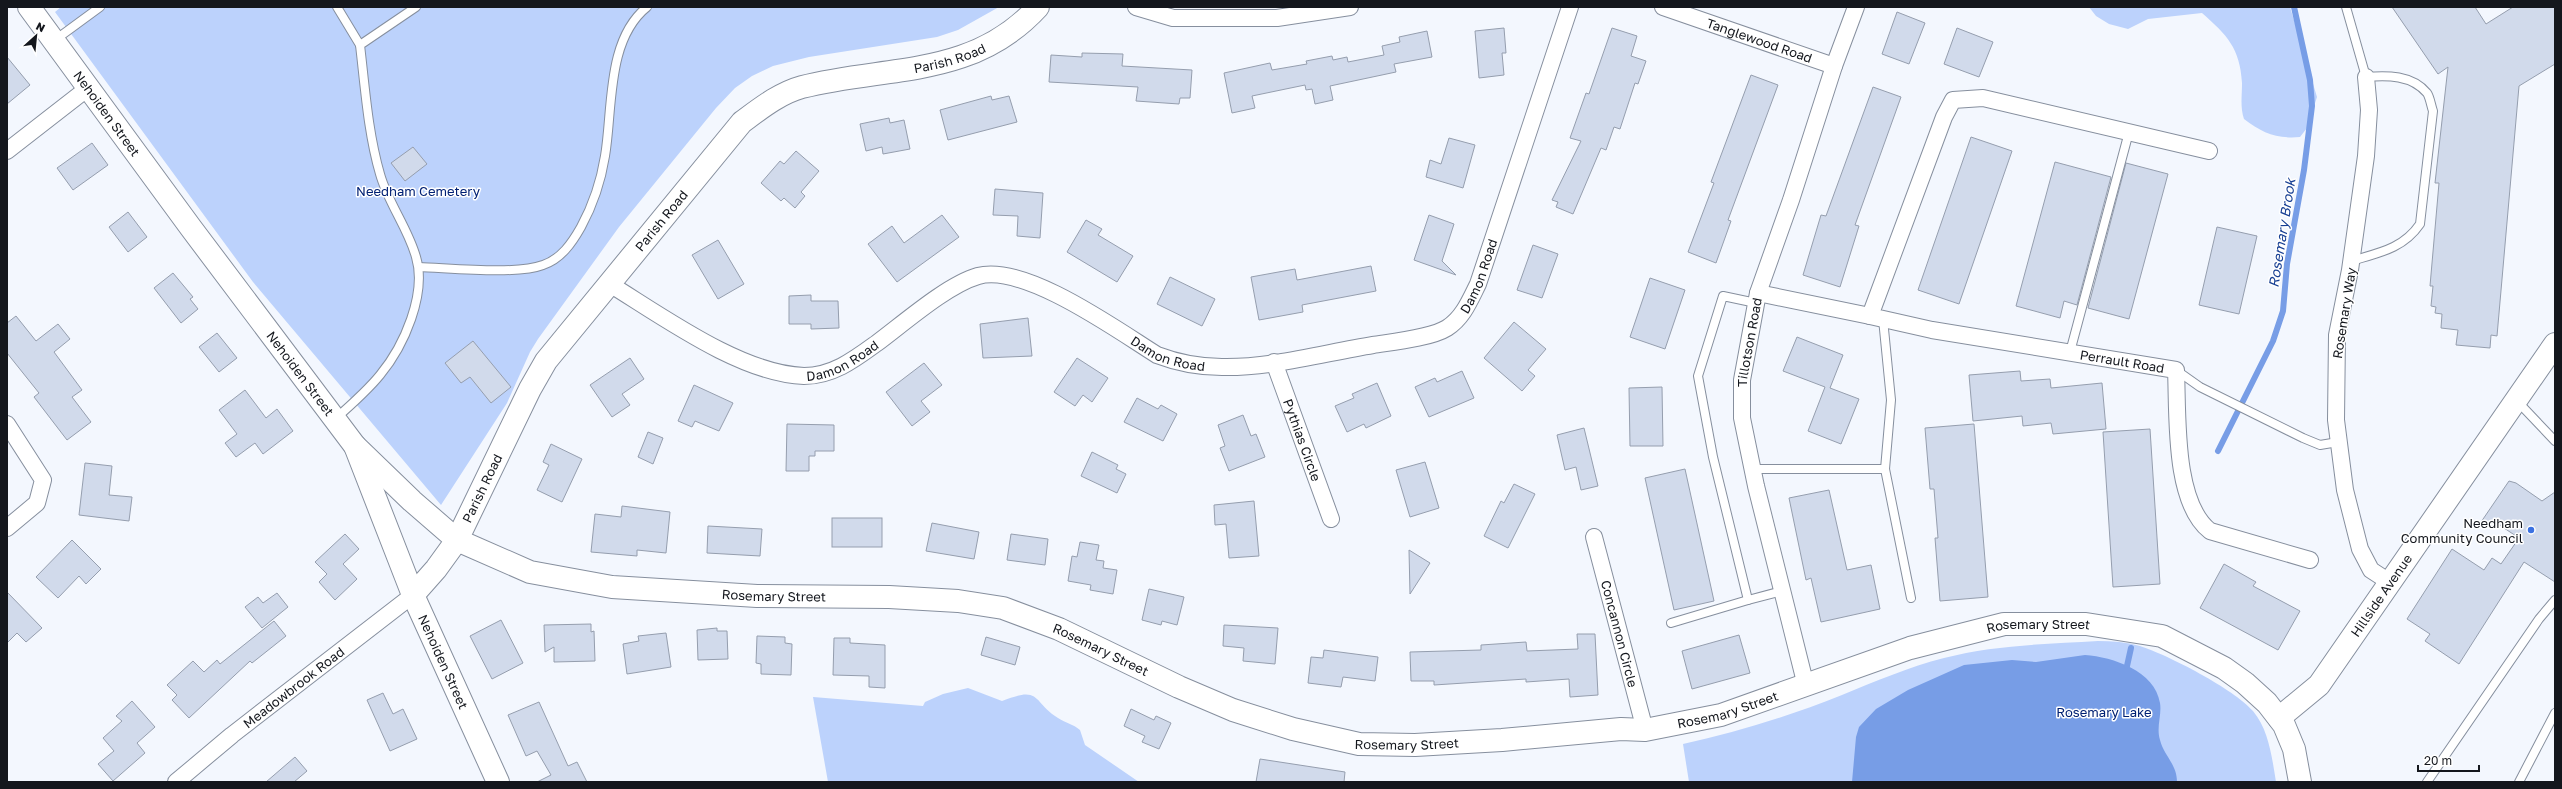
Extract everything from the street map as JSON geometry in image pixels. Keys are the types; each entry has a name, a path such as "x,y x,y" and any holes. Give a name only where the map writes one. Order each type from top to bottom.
{"street":[{"name":"Nehoiden Street","path":"29,7 355,446 413,595 498,782"},
{"name":"Parish Road","path":"413,595 436,569 457,540 537,375 608,283 742,122 777,98 802,87 947,63 993,44 1038,7"},
{"path":"1136,7 1173,18 1277,18 1350,7"},
{"name":"Damon Road","path":"608,283 704,341 743,360 775,371 794,375 819,374 852,361 932,302 964,282 988,274 1011,275 1037,284 1170,360 1224,367 1274,362 1413,338 1446,328 1462,314 1478,284 1570,7"},
{"name":"Tanglewood Road","path":"1663,7 1834,66"},
{"name":"Tillotson Road","path":"1806,686 1752,469 1742,418 1742,380 1757,298 1791,200 1834,66 1856,7"},
{"name":"Rosemary Way","path":"2366,77 2369,110 2366,156 2351,261 2337,335 2335,398 2338,442 2345,490 2360,549 2371,570 2390,583"},
{"path":"7,151 88,88"},
{"path":"1877,318 1944,117 1953,100 1983,98 2209,151"},
{"name":"Perrault Road","path":"1757,298 1877,318 1932,330 2176,370 2183,472 2187,490 2200,523 2210,531 2310,560"},
{"name":"Hillside Avenue","path":"2279,718 2319,685 2555,344"},
{"name":"Pythias Circle","path":"1274,362 1331,518"},
{"path":"7,424 43,480 37,503 7,528"},
{"name":"Rosemary Street","path":"355,446 412,501 457,540 530,572 612,587 757,596 889,597 958,601 1003,608 1059,629 1179,687 1232,710 1293,729 1359,744 1415,745 1502,740 1621,729 1645,730 1721,715 1910,648 2004,624 2086,624 2162,636 2224,668 2264,700 2279,718 2292,744 2300,782"},
{"name":"Concannon Circle","path":"1594,537 1645,730"},
{"name":"Meadowbrook Road","path":"176,782 232,735 413,595"}],"lane":[{"path":"55,40 100,7"},
{"path":"335,419 368,389 393,354 404,335 418,290 419,267 412,244 380,174 360,45 337,7"},
{"path":"360,45 416,7"},
{"path":"419,267 519,270 543,266 566,250 590,210 601,177 611,119 613,75 616,59 633,24 647,7"},
{"path":"2346,7 2366,77 2389,75 2411,81 2428,94 2433,111 2420,224 2412,236 2394,249 2351,261"},
{"path":"2070,352 2129,132"},
{"path":"1748,600 1713,457 1698,376 1723,296 1757,298"},
{"path":"1877,318 1891,400 1885,469 1911,598"},
{"path":"2176,370 2200,387 2251,413 2320,445 2338,442"},
{"path":"2516,401 2555,441"},
{"path":"1752,469 1885,469"},
{"path":"1671,623 1782,591"},
{"path":"2427,782 2540,619 2555,600"},
{"path":"2519,782 2555,713"}],"green space":[{"name":"Needham Cemetery","path":"61,7 999,7 958,30 937,37 809,57 773,66 752,76 735,88 716,108 619,227 538,339 530,352 507,403 441,505 253,282 55,12"},
{"path":"2089,7 2290,7 2317,97 2307,128 2300,137 2277,136 2257,128 2244,119 2241,71 2235,51 2231,43 2219,28 2202,13 2148,19 2128,29 2109,24 2096,16"},
{"name":"Rosemary Lake","path":"2098,641 2130,644 2152,650 2216,683 2244,702 2253,711 2263,727 2269,745 2276,782 1689,782 1683,744 1783,717 1905,670 1944,658 1982,650 2040,644"},
{"path":"968,688 1002,701 1015,696 1030,695 1058,718 1080,730 1085,745 1139,782 828,782 813,697 923,706 925,702 943,694"}],"water":[{"name":"Rosemary Lake","path":"2085,655 2096,656 2120,663 2141,674 2150,682 2160,703 2160,740 2164,751 2173,765 2177,782 1852,782 1856,737 1859,727 1876,709 1908,690 1964,665 2012,660 2036,662"}],"building":[{"path":"2392,7 2475,7 2486,24 2513,7 2555,7 2555,64 2519,86 2497,336 2491,335 2490,348 2456,345 2458,330 2441,328 2442,314 2435,313 2436,307 2431,306 2433,286 2430,286 2439,183 2435,183 2448,67 2438,74"},
{"path":"1897,12 1925,23 1909,64 1882,54"},
{"path":"1504,28 1506,53 1502,53 1504,75 1479,78 1475,31"},
{"path":"1612,28 1637,36 1631,56 1646,61 1638,84 1635,83 1620,129 1614,127 1606,150 1601,148 1573,214 1556,207 1558,202 1552,200 1581,141 1570,138 1586,93 1589,94"},
{"path":"1957,28 1993,42 1979,77 1944,64"},
{"path":"1427,31 1432,57 1394,64 1396,72 1330,86 1333,100 1315,104 1312,89 1306,90 1305,85 1252,96 1255,108 1232,113 1224,73 1270,63 1272,70 1307,64 1306,61 1332,56 1333,60 1347,57 1348,62 1384,55 1382,46 1400,42 1399,37"},
{"path":"1082,53 1123,54 1122,66 1192,70 1190,98 1180,98 1179,104 1136,101 1138,87 1049,82 1051,55 1082,57"},
{"path":"7,57 30,85 7,104"},
{"path":"1751,75 1778,85 1728,220 1731,221 1716,263 1688,252 1714,183 1711,182"},
{"path":"1873,87 1901,97 1855,225 1859,226 1840,287 1803,275 1821,215 1826,216"},
{"path":"991,96 992,100 1009,96 1017,122 948,140 940,110"},
{"path":"889,118 890,123 904,120 910,149 883,154 882,147 866,151 860,124"},
{"path":"1971,137 2012,151 1959,304 1918,290"},
{"path":"1449,138 1475,145 1463,188 1426,177 1430,160 1441,164"},
{"path":"92,143 108,165 73,190 57,168"},
{"path":"413,147 427,164 405,181 391,163"},
{"path":"796,151 819,171 801,192 805,196 795,208 784,198 781,201 761,183 780,161 784,164"},
{"path":"2055,162 2111,177 2077,305 2064,301 2060,318 2016,306"},
{"path":"2126,163 2168,174 2129,319 2088,308"},
{"path":"995,189 1043,193 1040,238 1017,236 1018,216 993,215"},
{"path":"128,212 147,237 128,252 109,227"},
{"path":"942,215 959,237 897,282 868,244 892,226 904,243"},
{"path":"1429,215 1454,224 1442,261 1456,275 1414,260"},
{"path":"1086,220 1102,229 1098,235 1133,256 1117,282 1067,252"},
{"path":"2217,227 2257,236 2239,314 2199,305"},
{"path":"718,240 744,284 718,299 692,255"},
{"path":"1533,245 1558,254 1542,298 1517,290"},
{"path":"1371,266 1376,291 1302,305 1303,312 1259,320 1251,277 1295,269 1297,280"},
{"path":"173,273 193,297 190,299 198,309 181,323 154,288"},
{"path":"1170,277 1215,299 1202,326 1157,304"},
{"path":"1650,278 1685,290 1665,349 1630,337"},
{"path":"811,295 811,301 838,301 839,328 811,329 811,324 789,324 789,296"},
{"path":"16,316 36,341 58,324 70,339 54,352 82,390 72,397 91,422 67,440 34,397 39,393 7,353 7,323"},
{"path":"1028,318 1032,356 983,358 980,324"},
{"path":"1514,322 1546,349 1528,370 1535,376 1522,391 1484,358"},
{"path":"217,333 237,358 219,372 199,347"},
{"path":"1797,337 1843,355 1830,388 1859,399 1841,444 1808,431 1825,387 1783,371"},
{"path":"473,341 511,387 491,403 470,377 461,383 445,363"},
{"path":"630,358 644,379 622,394 630,405 612,417 590,385"},
{"path":"1077,358 1108,378 1092,402 1083,395 1075,406 1054,392"},
{"path":"924,363 942,385 921,401 930,412 912,426 886,392"},
{"path":"1462,371 1474,398 1429,417 1415,387 1435,378 1437,382"},
{"path":"2020,371 2021,381 2050,379 2051,388 2102,383 2106,429 2053,434 2051,423 2023,426 2022,416 1973,421 1969,375"},
{"path":"1377,383 1391,416 1366,428 1364,424 1347,432 1335,406 1354,398 1352,394"},
{"path":"694,385 733,403 719,431 695,421 692,427 678,421"},
{"path":"1662,387 1663,446 1630,446 1629,388"},
{"path":"245,390 266,418 277,409 293,431 263,454 255,443 236,457 225,443 237,434 219,410"},
{"path":"1137,398 1158,409 1161,405 1177,414 1163,441 1124,422"},
{"path":"1243,415 1251,436 1256,434 1265,457 1229,471 1220,448 1225,446 1218,425"},
{"path":"787,424 834,425 834,451 815,451 815,456 809,456 809,471 786,471"},
{"path":"1974,424 1988,597 1940,601 1935,538 1938,538 1934,489 1930,489 1925,428"},
{"path":"1584,428 1598,486 1581,490 1576,467 1565,470 1557,435"},
{"path":"2150,429 2160,584 2113,587 2103,432"},
{"path":"648,432 663,438 653,464 638,457"},
{"path":"551,444 582,459 562,502 537,490 549,465 543,462"},
{"path":"1092,452 1118,465 1116,469 1126,474 1117,493 1081,476"},
{"path":"1425,462 1439,508 1410,517 1396,470"},
{"path":"85,463 112,466 109,495 132,497 129,521 79,515"},
{"path":"1685,469 1714,601 1674,610 1645,478"},
{"path":"2509,481 2516,483 2542,501 2555,492 2555,582 2524,562 2459,664 2425,641 2430,634 2407,619 2452,549 2484,570 2492,558 2501,564 2519,538 2495,522 2479,525"},
{"path":"1514,484 1535,494 1508,548 1484,536 1501,501 1504,503"},
{"path":"1829,490 1847,570 1871,565 1880,609 1821,622 1811,578 1806,580 1789,498"},
{"path":"1254,501 1259,556 1229,558 1226,524 1215,525 1214,505"},
{"path":"622,506 670,512 666,553 637,550 637,556 591,552 595,514 621,517"},
{"path":"832,518 882,518 882,547 832,547"},
{"path":"932,523 979,532 974,559 926,551"},
{"path":"708,526 762,529 760,556 707,553"},
{"path":"345,534 359,549 343,564 357,579 335,600 319,582 327,574 315,562"},
{"path":"1011,534 1048,539 1045,565 1007,560"},
{"path":"72,540 101,569 86,584 79,576 58,598 36,577"},
{"path":"1080,542 1099,545 1096,560 1104,561 1103,568 1117,570 1113,594 1090,590 1091,585 1068,581 1072,556 1077,557"},
{"path":"1409,550 1430,563 1410,594"},
{"path":"2224,564 2256,582 2253,586 2300,611 2278,650 2200,608"},
{"path":"1149,589 1184,597 1177,625 1162,621 1161,625 1142,620"},
{"path":"7,592 42,628 26,642 17,633 7,643"},
{"path":"277,593 288,607 262,628 245,607 258,597 263,603"},
{"path":"501,620 523,663 492,679 470,636"},
{"path":"274,621 286,636 252,663 250,661 189,718 172,700 177,695 167,685 193,661 204,672 217,660 220,664"},
{"path":"591,624 591,632 594,631 595,661 554,662 554,647 545,652 544,625"},
{"path":"1224,625 1278,628 1275,664 1243,661 1244,648 1223,646"},
{"path":"717,628 717,631 727,631 728,659 698,660 697,630"},
{"path":"666,633 671,667 627,674 623,644 639,641 638,636"},
{"path":"1577,634 1595,634 1598,695 1570,697 1569,679 1526,682 1526,679 1434,685 1434,681 1411,681 1410,652 1481,650 1481,645 1526,642 1527,651 1578,649"},
{"path":"1739,635 1750,673 1692,689 1682,651"},
{"path":"757,636 785,637 785,643 792,644 791,675 761,674 761,664 756,663"},
{"path":"986,637 1020,647 1015,665 981,655"},
{"path":"834,638 850,638 850,643 885,645 885,688 869,687 869,676 833,675"},
{"path":"1324,650 1378,657 1375,681 1343,677 1341,687 1308,683 1311,657 1323,658"},
{"path":"383,693 393,714 403,709 417,739 390,751 367,700"},
{"path":"132,701 155,727 137,743 145,753 113,781 98,764 114,751 103,738 122,721 116,716"},
{"path":"539,702 568,766 577,762 587,782 537,782 551,775 537,751 526,756 508,715"},
{"path":"1131,709 1154,720 1156,716 1171,723 1159,749 1142,742 1145,736 1124,726"},
{"path":"295,757 307,771 294,782 266,782"},
{"path":"1260,759 1345,772 1344,782 1256,782"}],"waterway":[{"name":"Rosemary Brook","path":"2218,451 2273,341 2283,311 2287,264 2304,170 2312,106 2310,80 2294,7"},
{"name":"Rosemary Brook","path":"2127,666 2131,648"}],"place":[{"name":"Needham Community Council","path":"2531,530"}]}
